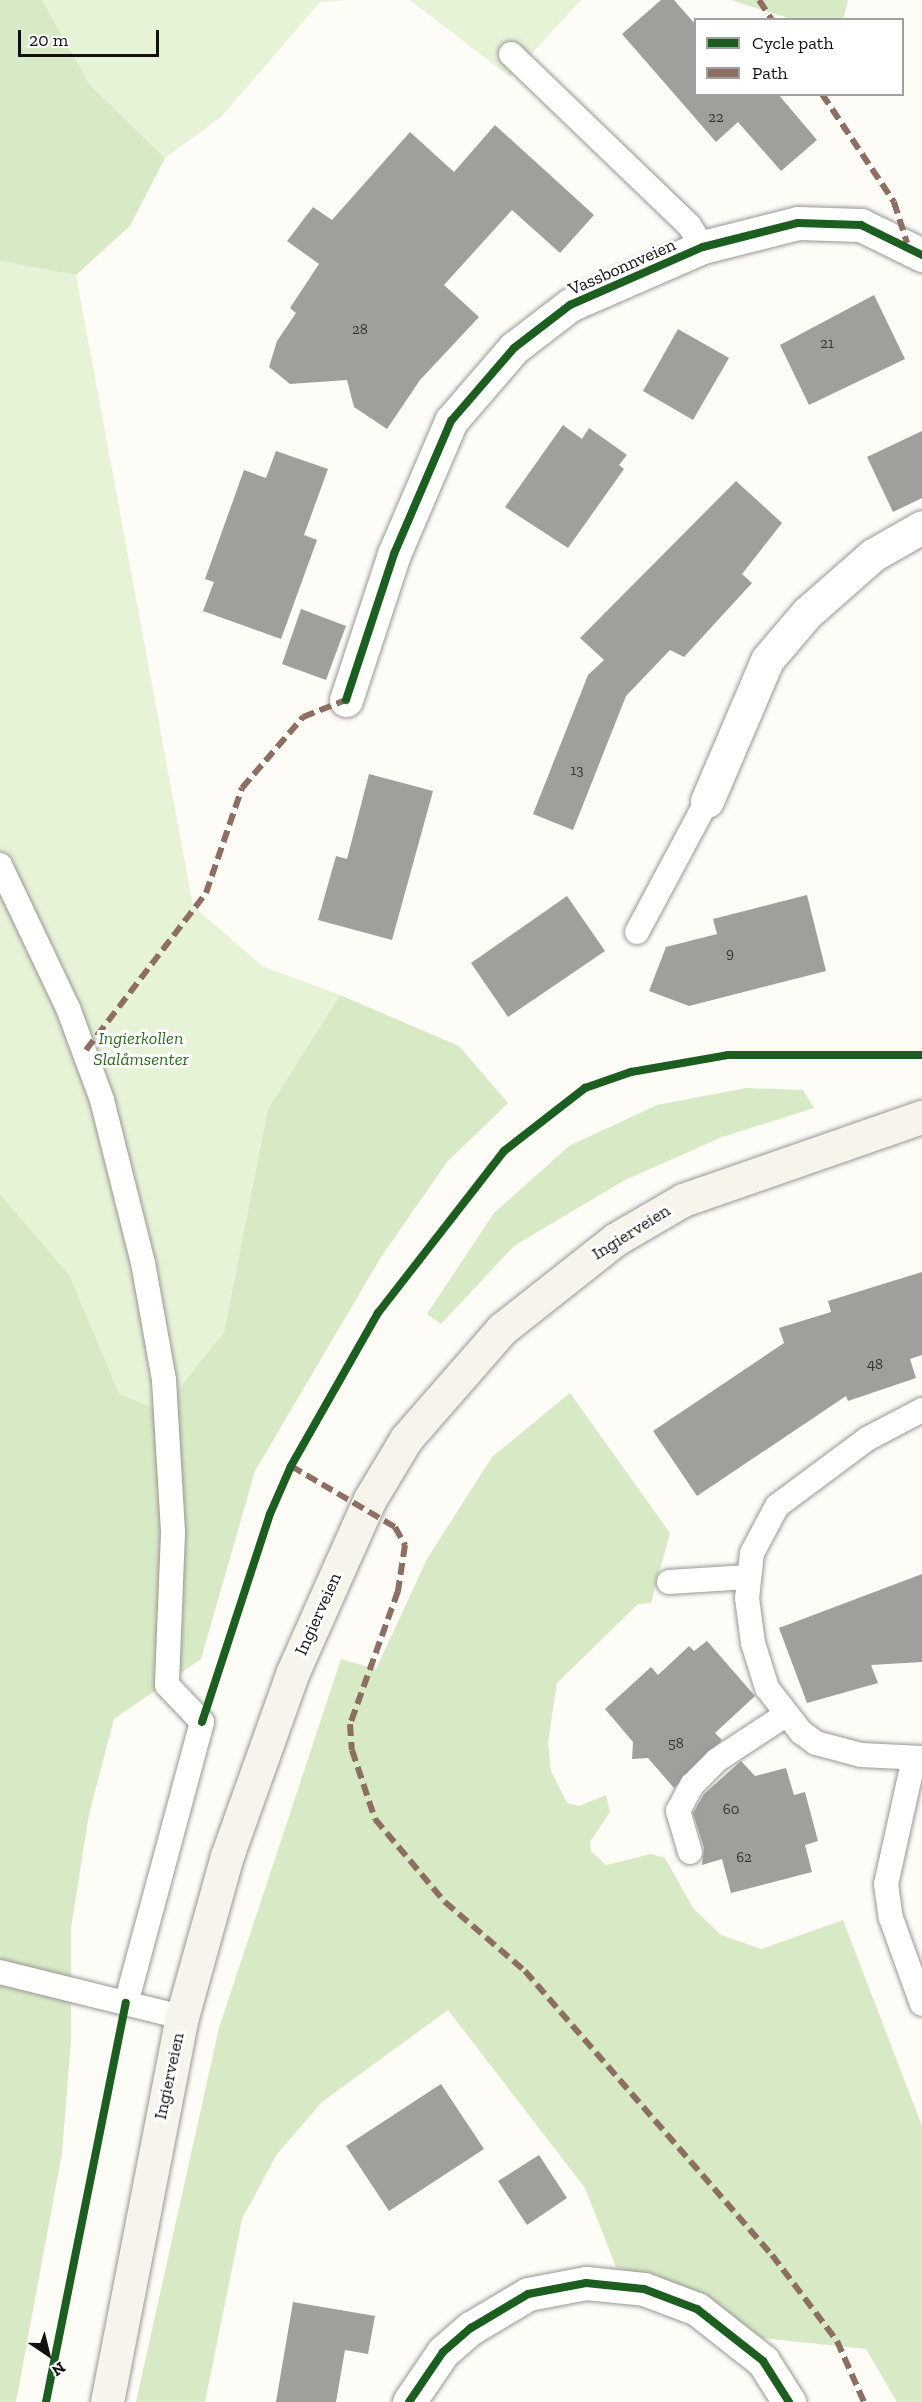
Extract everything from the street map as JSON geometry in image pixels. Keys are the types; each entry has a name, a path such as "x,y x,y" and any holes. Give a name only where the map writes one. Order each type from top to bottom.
{"main road":[{"name":"Ingierveien","path":"106,2402 182,2017 227,1856 292,1674 370,1499 406,1439 446,1390 550,1286 682,1200 922,1117"}],"street":[{"name":"Vassbonnveien","path":"346,700 394,554 452,421 514,348 570,305 703,247 798,223 861,225 922,255"},
{"path":"707,801 767,660 807,613 873,555 922,527"},
{"path":"408,2402 443,2352 471,2328 528,2295 586,2283 644,2289 697,2309 763,2361 789,2402"}],"lane":[{"path":"511,54 689,225 703,247"},
{"path":"637,932 707,801"},
{"path":"0,865 68,1008 102,1100 142,1263 164,1380 173,1533 167,1685 202,1722 126,2003"},
{"path":"922,1410 859,1444 777,1506 758,1536 748,1577 753,1643 767,1688 784,1716 816,1743 835,1750 918,1758 886,1884 891,1918 922,2004"},
{"path":"669,1582 748,1577"},
{"path":"690,1852 678,1811 692,1785 733,1748 784,1716"},
{"path":"0,1972 182,2017"}],"path":[{"path":"46,2402 126,2003"}],"green space":[{"path":"0,0 42,0 90,85 165,158 130,226 76,275 0,261"},
{"path":"42,0 348,0 320,2 221,117 165,158 90,85"},
{"path":"410,0 581,0 510,77"},
{"path":"731,0 848,0 844,18 788,18"},
{"name":"Ingierkollen Slalåmsenter","path":"0,261 76,275 193,906 262,966 340,995 268,1109 224,1332 162,1412 119,1395 70,1276 0,1194"},
{"path":"340,995 459,1046 508,1103 447,1162 381,1257 255,1471 201,1659 114,1719 89,1814 71,1928 71,2040 62,2153 16,2402 0,2402 0,1194 70,1276 119,1394 162,1411 224,1332 268,1109"},
{"path":"746,1088 803,1090 814,1108 722,1137 623,1181 514,1246 441,1324 427,1314 494,1213 569,1146 657,1105"},
{"path":"570,1393 670,1533 651,1603 638,1604 557,1683 548,1742 551,1771 567,1803 579,1806 606,1795 610,1812 590,1842 591,1851 606,1865 651,1854 665,1858 693,1908 721,1935 761,1949 843,1920 922,2126 922,2402 897,2402 866,2349 762,2338 702,2297 616,2267 585,2188 448,2010 322,2102 277,2154 242,2219 205,2402 136,2402 219,2028 341,1659 376,1669 427,1559 492,1457"}],"building":[{"path":"661,0 674,0 694,23 694,96 780,96 817,140 781,171 738,122 716,142 622,34"},
{"path":"495,125 594,215 560,253 512,210 444,285 479,317 420,380 387,429 354,407 347,380 290,384 269,367 277,341 296,313 290,308 319,264 287,241 313,207 332,220 410,132 454,172"},
{"path":"874,295 905,359 809,405 780,345"},
{"path":"678,329 729,358 693,420 643,391"},
{"path":"563,425 582,439 589,428 627,455 619,465 624,469 568,548 505,507"},
{"path":"922,431 922,498 893,512 867,457"},
{"path":"276,451 328,469 304,535 317,540 281,639 203,611 214,582 205,579 244,470 266,478"},
{"path":"736,481 782,523 742,574 752,583 684,657 670,650 626,696 573,830 533,814 588,675 604,660 580,638"},
{"path":"301,609 346,626 326,680 282,664"},
{"path":"369,774 433,791 392,940 318,920 336,856 347,859"},
{"path":"807,895 826,971 689,1006 649,991 666,947 717,934 713,919"},
{"path":"567,896 605,951 508,1017 471,963"},
{"path":"922,1272 922,1355 910,1359 916,1378 848,1401 846,1396 697,1496 653,1431 784,1343 779,1328 831,1312 828,1301"},
{"path":"922,1574 922,1662 871,1665 878,1683 807,1703 779,1628"},
{"path":"707,1641 755,1696 715,1733 722,1740 674,1788 648,1758 632,1759 633,1742 605,1709 651,1667 658,1675 689,1646 694,1651"},
{"path":"741,1761 755,1776 786,1768 794,1795 805,1792 818,1841 805,1845 812,1872 731,1893 722,1859 702,1865 704,1848 693,1813 704,1794"},
{"path":"441,2084 484,2149 389,2211 346,2146"},
{"path":"539,2155 567,2198 527,2225 498,2181"},
{"path":"293,2302 375,2316 368,2354 345,2350 336,2402 276,2402"}],"marked path":[{"path":"759,0 771,18"},
{"path":"823,96 894,202 907,243"},
{"path":"86,1050 206,893 242,788 303,717 346,700"},
{"path":"291,1466 395,1527 405,1545 398,1591 350,1724 352,1750 375,1819 445,1902 525,1971 772,2255 837,2341 864,2402"}],"cycle path":[{"path":"346,700 394,554 451,421 514,348 570,305 703,247 798,223 861,225 922,255"},
{"path":"202,1722 270,1514 291,1466 378,1313 504,1151 585,1088 631,1072 728,1055 922,1055"},
{"path":"46,2402 126,2003"},
{"path":"409,2402 443,2352 471,2328 528,2294 586,2283 644,2289 697,2309 763,2361 789,2402"}]}
